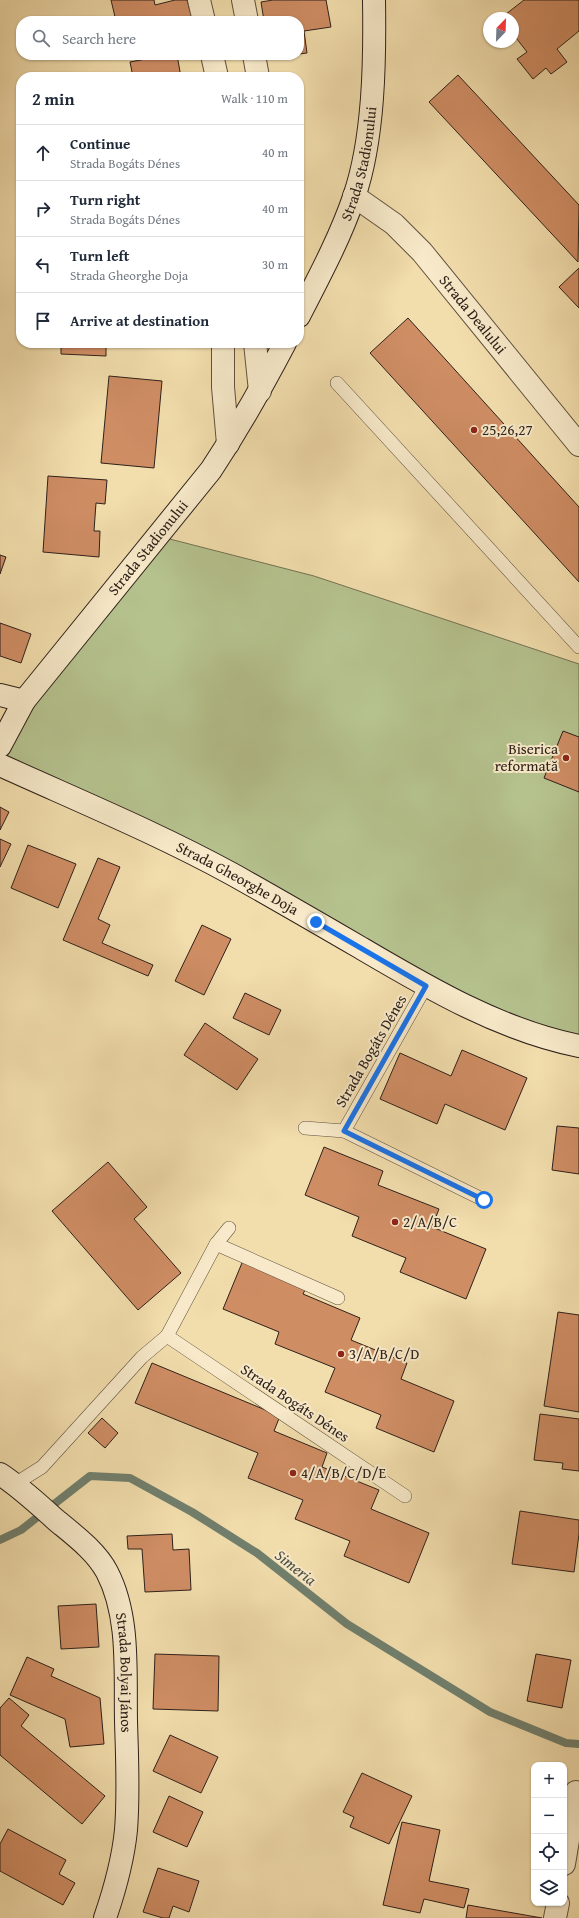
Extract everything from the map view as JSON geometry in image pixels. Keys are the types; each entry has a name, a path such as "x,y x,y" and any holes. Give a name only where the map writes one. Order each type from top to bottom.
{"street":[{"path":"199,0 203,16"},
{"path":"243,0 246,16"},
{"name":"Strada Stadionului","path":"304,306 339,236 354,196 364,160 370,108 374,0"},
{"path":"213,60 216,72"},
{"path":"255,60 257,72"},
{"name":"Strada Dealului","path":"354,196 394,224 422,252 579,445"},
{"path":"223,348 223,386 228,444"},
{"path":"256,348 260,391"},
{"name":"Strada Stadionului","path":"0,746 24,701 206,476 228,444 260,391 282,348"},
{"path":"0,695 24,701"},
{"name":"Strada Gheorghe Doja","path":"0,764 230,873 426,986 475,1010 518,1028 561,1042 579,1046"},
{"name":"Strada Bolyai János","path":"8,1479 93,1553 106,1570 116,1592 121,1611 123,1633 127,1791 126,1830 120,1864 105,1918"},
{"path":"567,1846 576,1792"},
{"path":"555,1918 557,1906"}],"lane":[{"path":"337,383 579,647"},
{"name":"Strada Bogáts Dénes","path":"344,1131 426,986"},
{"name":"Strada Bogáts Dénes","path":"305,1128 344,1131 484,1200"},
{"path":"8,1479 42,1467 142,1357 167,1336 216,1244 229,1228"},
{"path":"216,1244 338,1298"},
{"name":"Strada Bogáts Dénes","path":"167,1336 405,1496"}],"green space":[{"path":"158,536 314,576 579,664 579,1046 561,1042 0,765 0,746"}],"building":[{"path":"111,0 154,0 155,5 175,0 187,0 192,16 115,16"},
{"path":"273,0 326,0 331,27 304,31 304,16 263,16 261,2"},
{"path":"524,0 579,0 579,31 557,49 567,62 551,74 546,68 533,79 517,59 527,52 519,42 519,12 509,12"},
{"path":"304,31 307,53 304,53"},
{"path":"141,60 178,60 180,72 132,72 130,62"},
{"path":"458,75 579,205 578,262 429,102"},
{"path":"579,268 579,308 559,287"},
{"name":"25,26,27","path":"408,318 579,507 579,582 370,353"},
{"path":"61,348 106,348 106,356 61,354"},
{"path":"109,376 162,381 154,468 101,463"},
{"path":"48,476 107,480 105,504 96,503 94,531 100,531 99,557 43,552"},
{"path":"0,555 6,557 0,574"},
{"path":"0,623 31,634 21,663 0,656"},
{"name":"Biserica reformată","path":"563,731 579,737 579,792 544,778"},
{"path":"0,807 9,812 0,830"},
{"path":"0,839 11,844 0,867"},
{"path":"28,845 76,864 58,908 11,888"},
{"path":"98,858 120,867 98,919 110,925 102,943 153,965 148,976 63,940"},
{"path":"202,925 231,939 204,995 175,981"},
{"path":"245,993 281,1010 269,1035 233,1018"},
{"path":"205,1023 258,1059 237,1090 184,1055"},
{"path":"462,1050 527,1078 505,1130 445,1104 437,1124 380,1099 400,1053 451,1076"},
{"path":"557,1126 579,1128 579,1174 552,1170"},
{"name":"2/A/B/C","path":"324,1147 383,1171 378,1185 439,1209 432,1227 486,1249 466,1299 400,1272 406,1258 352,1236 359,1217 305,1195"},
{"path":"108,1162 147,1207 134,1219 181,1273 138,1310 52,1211"},
{"name":"3/A/B/C/D","path":"244,1258 308,1284 303,1294 360,1318 351,1340 407,1363 401,1379 454,1401 434,1452 376,1428 381,1415 325,1392 335,1368 275,1344 279,1332 223,1309"},
{"path":"558,1312 579,1315 579,1412 544,1406"},
{"name":"4/A/B/C/D/E","path":"152,1363 280,1416 274,1431 327,1453 322,1467 379,1490 371,1509 429,1533 409,1583 344,1556 350,1541 295,1519 303,1500 248,1478 258,1453 135,1403"},
{"path":"540,1414 579,1419 579,1471 562,1469 563,1463 534,1460"},
{"path":"102,1418 118,1433 105,1448 88,1433"},
{"path":"520,1511 579,1520 579,1534 574,1572 512,1564"},
{"path":"172,1534 173,1550 189,1549 191,1590 145,1592 142,1549 128,1549 127,1536"},
{"path":"96,1604 99,1647 61,1649 58,1606"},
{"path":"155,1654 219,1656 218,1711 153,1709"},
{"path":"536,1654 571,1660 562,1708 527,1701"},
{"path":"27,1657 54,1669 51,1676 100,1698 104,1744 70,1747 65,1719 10,1695"},
{"path":"9,1698 29,1715 21,1726 105,1796 82,1824 0,1755 0,1708"},
{"path":"170,1735 218,1757 201,1793 153,1771"},
{"path":"362,1773 412,1796 389,1844 350,1827 354,1817 343,1812"},
{"path":"169,1796 203,1812 187,1847 153,1832"},
{"path":"402,1822 440,1830 429,1881 469,1889 464,1908 424,1899 420,1913 383,1905"},
{"path":"8,1829 66,1860 59,1874 75,1883 63,1905 0,1871 0,1844"},
{"path":"158,1868 199,1881 189,1912 173,1906 169,1918 163,1918 143,1912"},
{"path":"468,1905 542,1918 466,1918"}],"waterway":[{"name":"Simeria","path":"0,1540 21,1530 90,1476 130,1478 192,1512 257,1553 347,1624 490,1712 566,1743 579,1744"}],"place":[{"name":"25,26,27","path":"474,430"},
{"name":"Biserica reformată","path":"566,758"},
{"name":"2/A/B/C","path":"395,1222"},
{"name":"3/A/B/C/D","path":"341,1354"},
{"name":"4/A/B/C/D/E","path":"293,1473"}],"route":[{"path":"316,922 426,986 344,1131 484,1200"}]}
